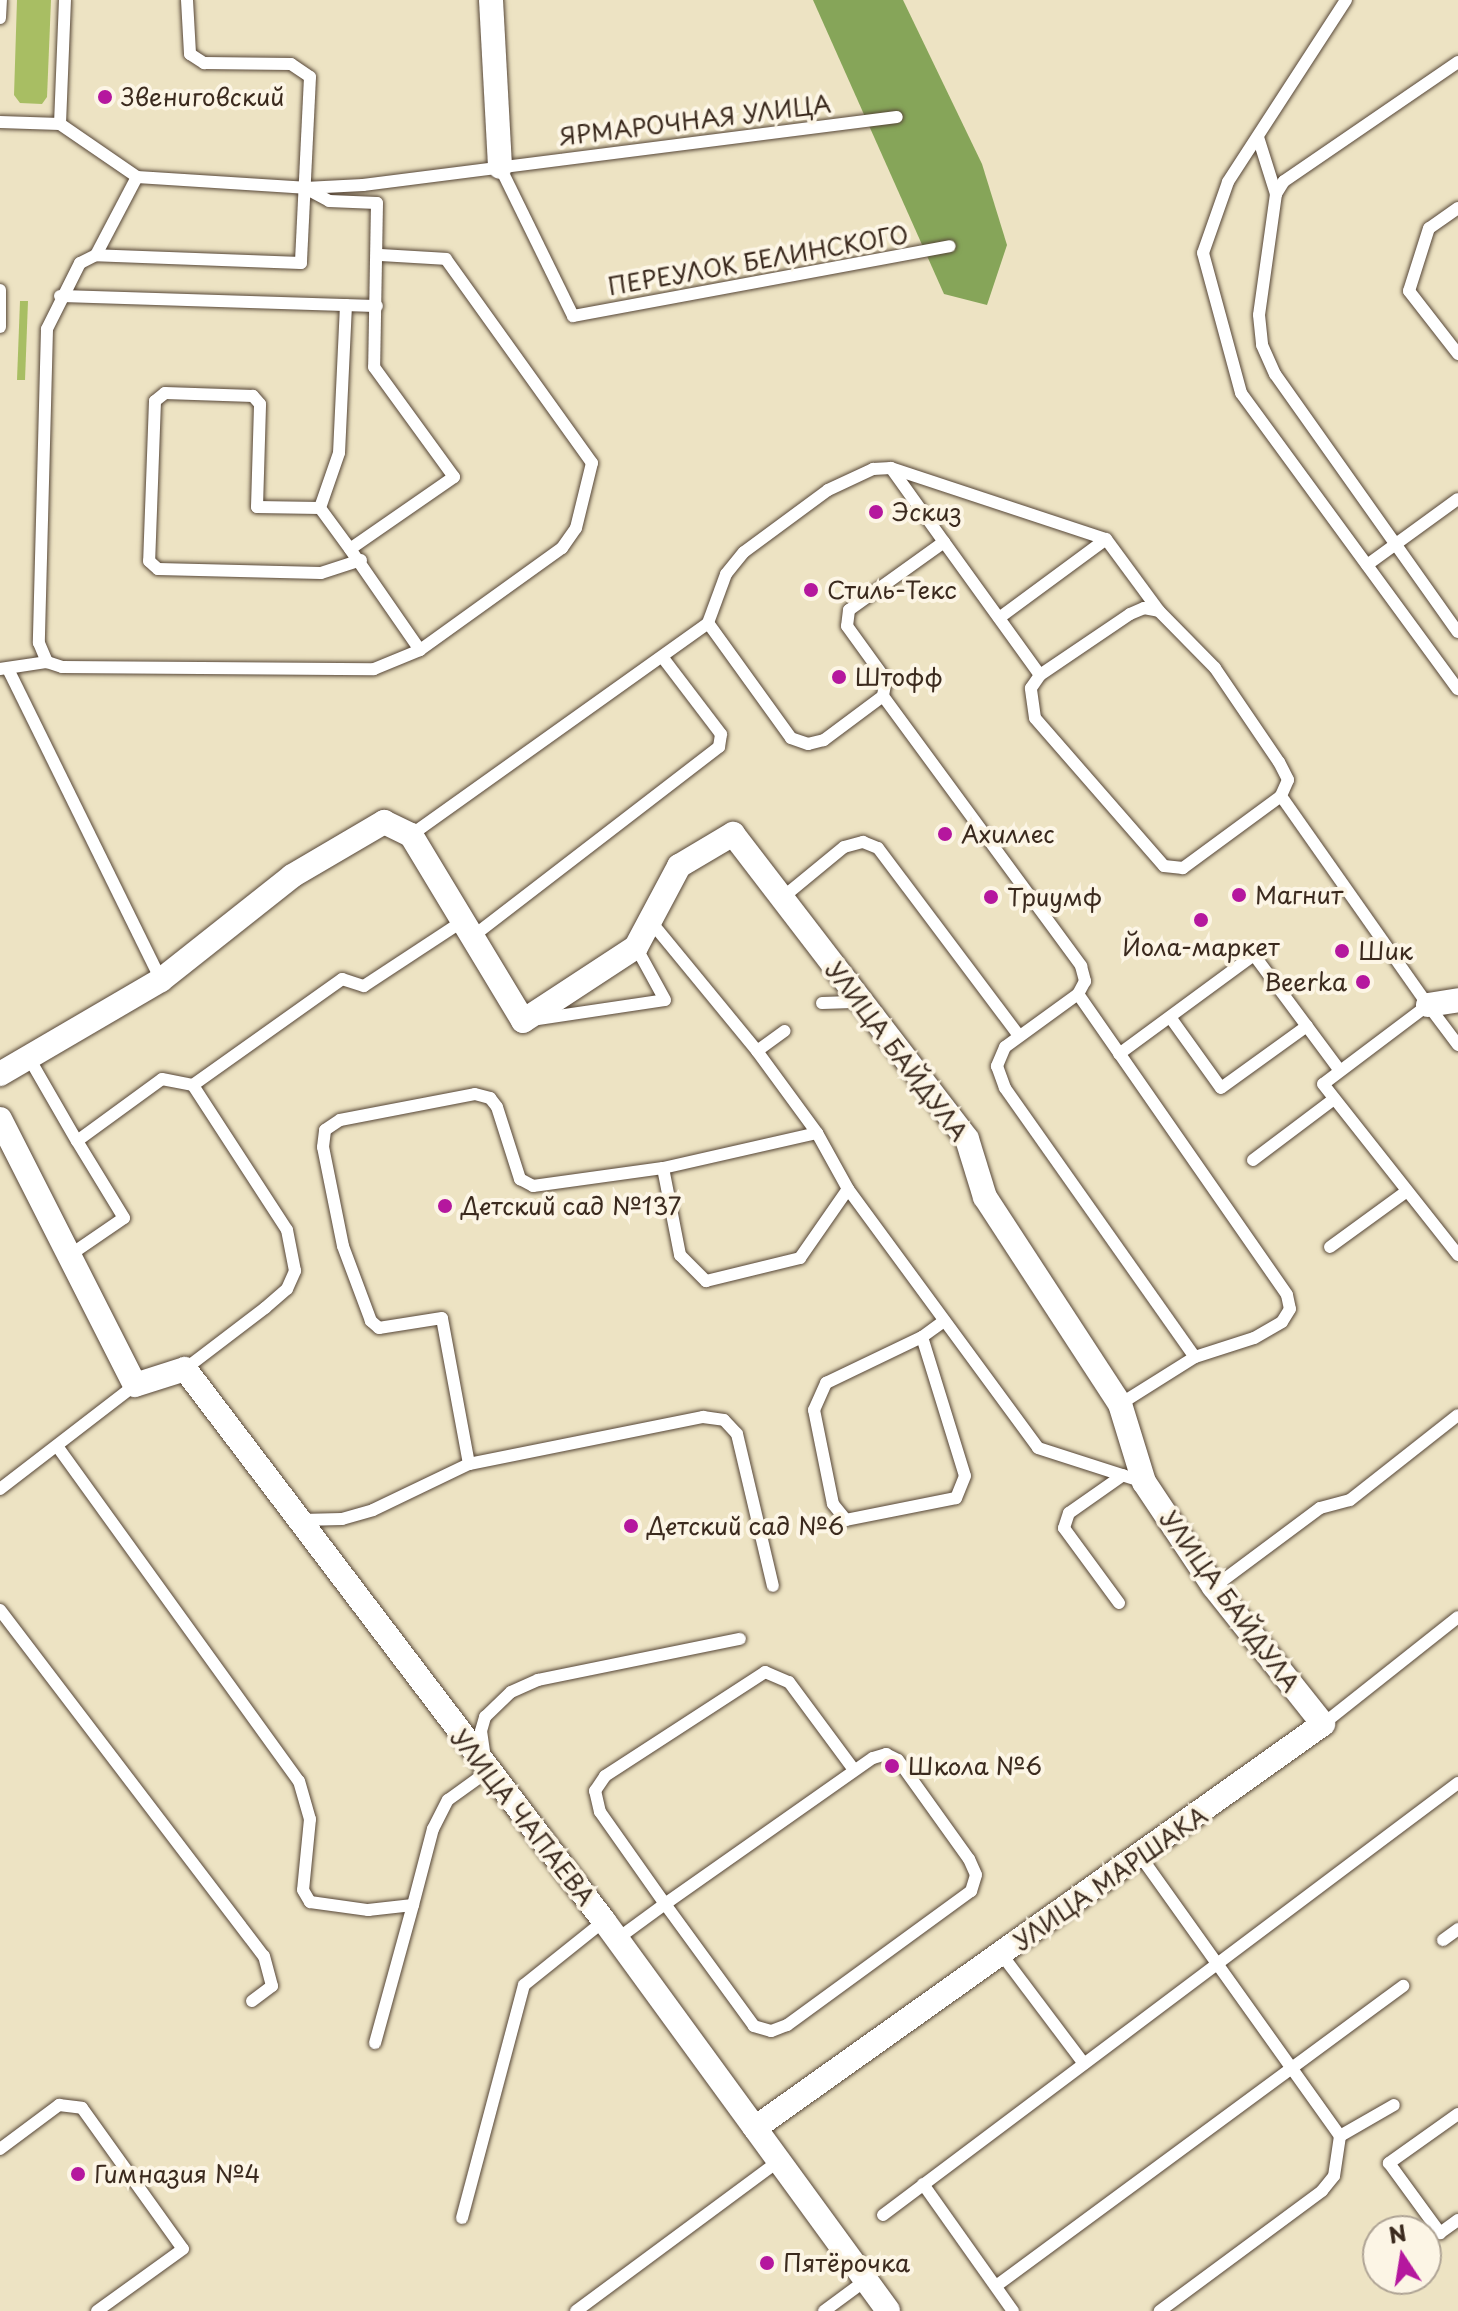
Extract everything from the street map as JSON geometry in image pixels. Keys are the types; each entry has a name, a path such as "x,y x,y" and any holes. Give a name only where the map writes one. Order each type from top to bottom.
{"street":[{"path":"491,0 500,167"},
{"path":"0,1074 161,980 292,876 384,822 411,835 523,1021"},
{"name":"УЛИЦА БАЙДУЛА","path":"523,1021 636,947 652,923 679,866 733,834 967,1139 985,1197 1120,1404 1133,1479 1323,1724"},
{"path":"1428,1005 1458,1000"},
{"path":"0,1119 66,1257 135,1385 185,1369"},
{"name":"УЛИЦА ЧАПАЕВА","path":"185,1369 487,1772 610,1930 888,2311"},
{"name":"УЛИЦА МАРШАКА","path":"755,2128 1141,1857 1323,1724"}],"lane":[{"path":"0,18 1,0"},
{"path":"60,124 65,0"},
{"path":"47,662 39,643 47,329 60,296 80,263 96,255 301,263 310,77 291,64 204,63 190,54 187,0"},
{"path":"1346,0 1223,192 1203,253 1241,393 1458,689"},
{"path":"1458,62 1284,181 1276,194 1259,315 1262,345 1275,374 1458,632"},
{"name":"ЯРМАРОЧНАЯ УЛИЦА","path":"305,188 897,117"},
{"path":"0,122 60,124 137,177 305,188 329,201 377,203 374,367 454,477 350,549"},
{"path":"1258,137 1276,194"},
{"name":"ПЕРЕУЛОК БЕЛИНСКОГО","path":"500,167 573,316 950,246"},
{"path":"96,255 137,177"},
{"path":"1458,208 1429,228 1409,291 1458,354"},
{"path":"161,980 4,669 47,662 62,667 374,669 420,650 562,548 576,528 592,463 446,259 378,255"},
{"path":"0,292 0,327"},
{"path":"60,296 377,306"},
{"path":"320,508 339,453 346,305"},
{"path":"320,508 257,507 260,404 253,396 165,393 155,401 149,561 158,569 321,573 361,560"},
{"path":"891,468 1040,675"},
{"path":"411,835 708,623 726,574 744,552 828,490 873,469 891,468 1106,539 1159,611 1215,668 1288,780 1281,796 1183,868 1164,866 1035,718 1031,688 1040,675 1130,614 1144,608 1159,611"},
{"path":"1367,565 1458,499"},
{"path":"320,508 361,560 420,650"},
{"path":"999,618 1106,539"},
{"path":"708,623 791,738 808,744 824,740 883,696 886,680 847,626 849,610 944,542"},
{"path":"193,1085 342,979 364,986 466,930 719,747 721,734 663,658"},
{"path":"883,696 1081,966 1085,981 1078,994 1005,1047 997,1066 1005,1088 1195,1357"},
{"path":"1281,796 1458,1045"},
{"path":"782,898 844,847 863,842 878,848 1019,1036"},
{"path":"652,923 757,1051 817,1133 848,1189 1038,1448 1133,1479"},
{"path":"523,1021 665,1000 636,947"},
{"path":"1119,1054 1254,955 1340,1071"},
{"path":"1078,994 1287,1295 1290,1309 1282,1322 1254,1338 1195,1357 1120,1404"},
{"path":"822,1003 860,1002"},
{"path":"1428,1005 1323,1084 1458,1255"},
{"path":"1170,1017 1221,1088 1307,1026"},
{"path":"757,1051 785,1031"},
{"path":"29,1058 124,1218 66,1257"},
{"path":"77,1141 162,1079 193,1085 287,1230 295,1271 287,1289 185,1369"},
{"path":"469,1464 442,1318 379,1328 371,1321 343,1246 323,1147 325,1130 340,1120 475,1094 490,1098 497,1107 520,1179 533,1186 663,1168 817,1133"},
{"path":"1253,1160 1334,1099"},
{"path":"663,1168 680,1255 706,1281 800,1258 848,1189"},
{"path":"1330,1247 1407,1191"},
{"path":"922,1337 965,1476 956,1498 846,1520 833,1504 814,1410 826,1383 922,1337 944,1321"},
{"path":"0,1489 135,1385"},
{"path":"1214,1587 1320,1508 1350,1500 1458,1415"},
{"path":"298,1520 342,1519 373,1510 469,1464 703,1417 724,1420 737,1434 773,1586"},
{"path":"57,1446 299,1781 310,1819 303,1890 310,1902 368,1910 413,1905"},
{"path":"1119,1603 1064,1528 1069,1513 1133,1479"},
{"path":"0,1610 264,1956 272,1986 252,2001"},
{"name":"УЛИЦА МАРШАКА","path":"1323,1724 1458,1617"},
{"path":"375,2043 433,1829 448,1800 487,1772 481,1731 485,1717 511,1692 538,1680 740,1639"},
{"path":"462,2218 524,1985 610,1930 665,1904 854,1770 886,1754 898,1760 976,1875 971,1891 787,2025 771,2031 754,2026 665,1904 600,1812 595,1791 605,1776 765,1672 789,1682 854,1770"},
{"path":"883,2215 1458,1783"},
{"path":"1141,1857 1340,2136 1334,2176 1322,2191 1160,2311"},
{"path":"1443,1940 1458,1929"},
{"path":"1002,1955 1084,2064"},
{"path":"996,2286 1403,1986"},
{"path":"0,2149 59,2105 82,2108 183,2249 97,2311"},
{"path":"1340,2136 1394,2105"},
{"path":"1458,2114 1389,2163 1440,2233 1458,2220"},
{"path":"576,2311 779,2161"},
{"path":"923,2184 1013,2311"},
{"path":"824,2311 866,2280"}],"green space":[{"path":"17,0 51,0 47,97 42,104 20,103 14,95"},
{"path":"813,0 903,0 982,164 1007,245 987,305 944,294"},
{"path":"20,301 28,301 25,380 17,380"}],"place":[{"name":"Звениговский","path":"105,97"},
{"name":"Эскиз","path":"876,512"},
{"name":"Стиль-Текс","path":"811,590"},
{"name":"Штофф","path":"839,677"},
{"name":"Ахиллес","path":"945,834"},
{"name":"Магнит","path":"1239,895"},
{"name":"Триумф","path":"991,897"},
{"name":"Йола-маркет","path":"1201,920"},
{"name":"Шик","path":"1342,951"},
{"name":"Beerka","path":"1363,982"},
{"name":"Детский сад №137","path":"445,1206"},
{"name":"Детский сад №6","path":"631,1526"},
{"name":"Школа №6","path":"892,1766"},
{"name":"Гимназия №4","path":"78,2174"},
{"name":"Пятёрочка","path":"767,2263"}]}
